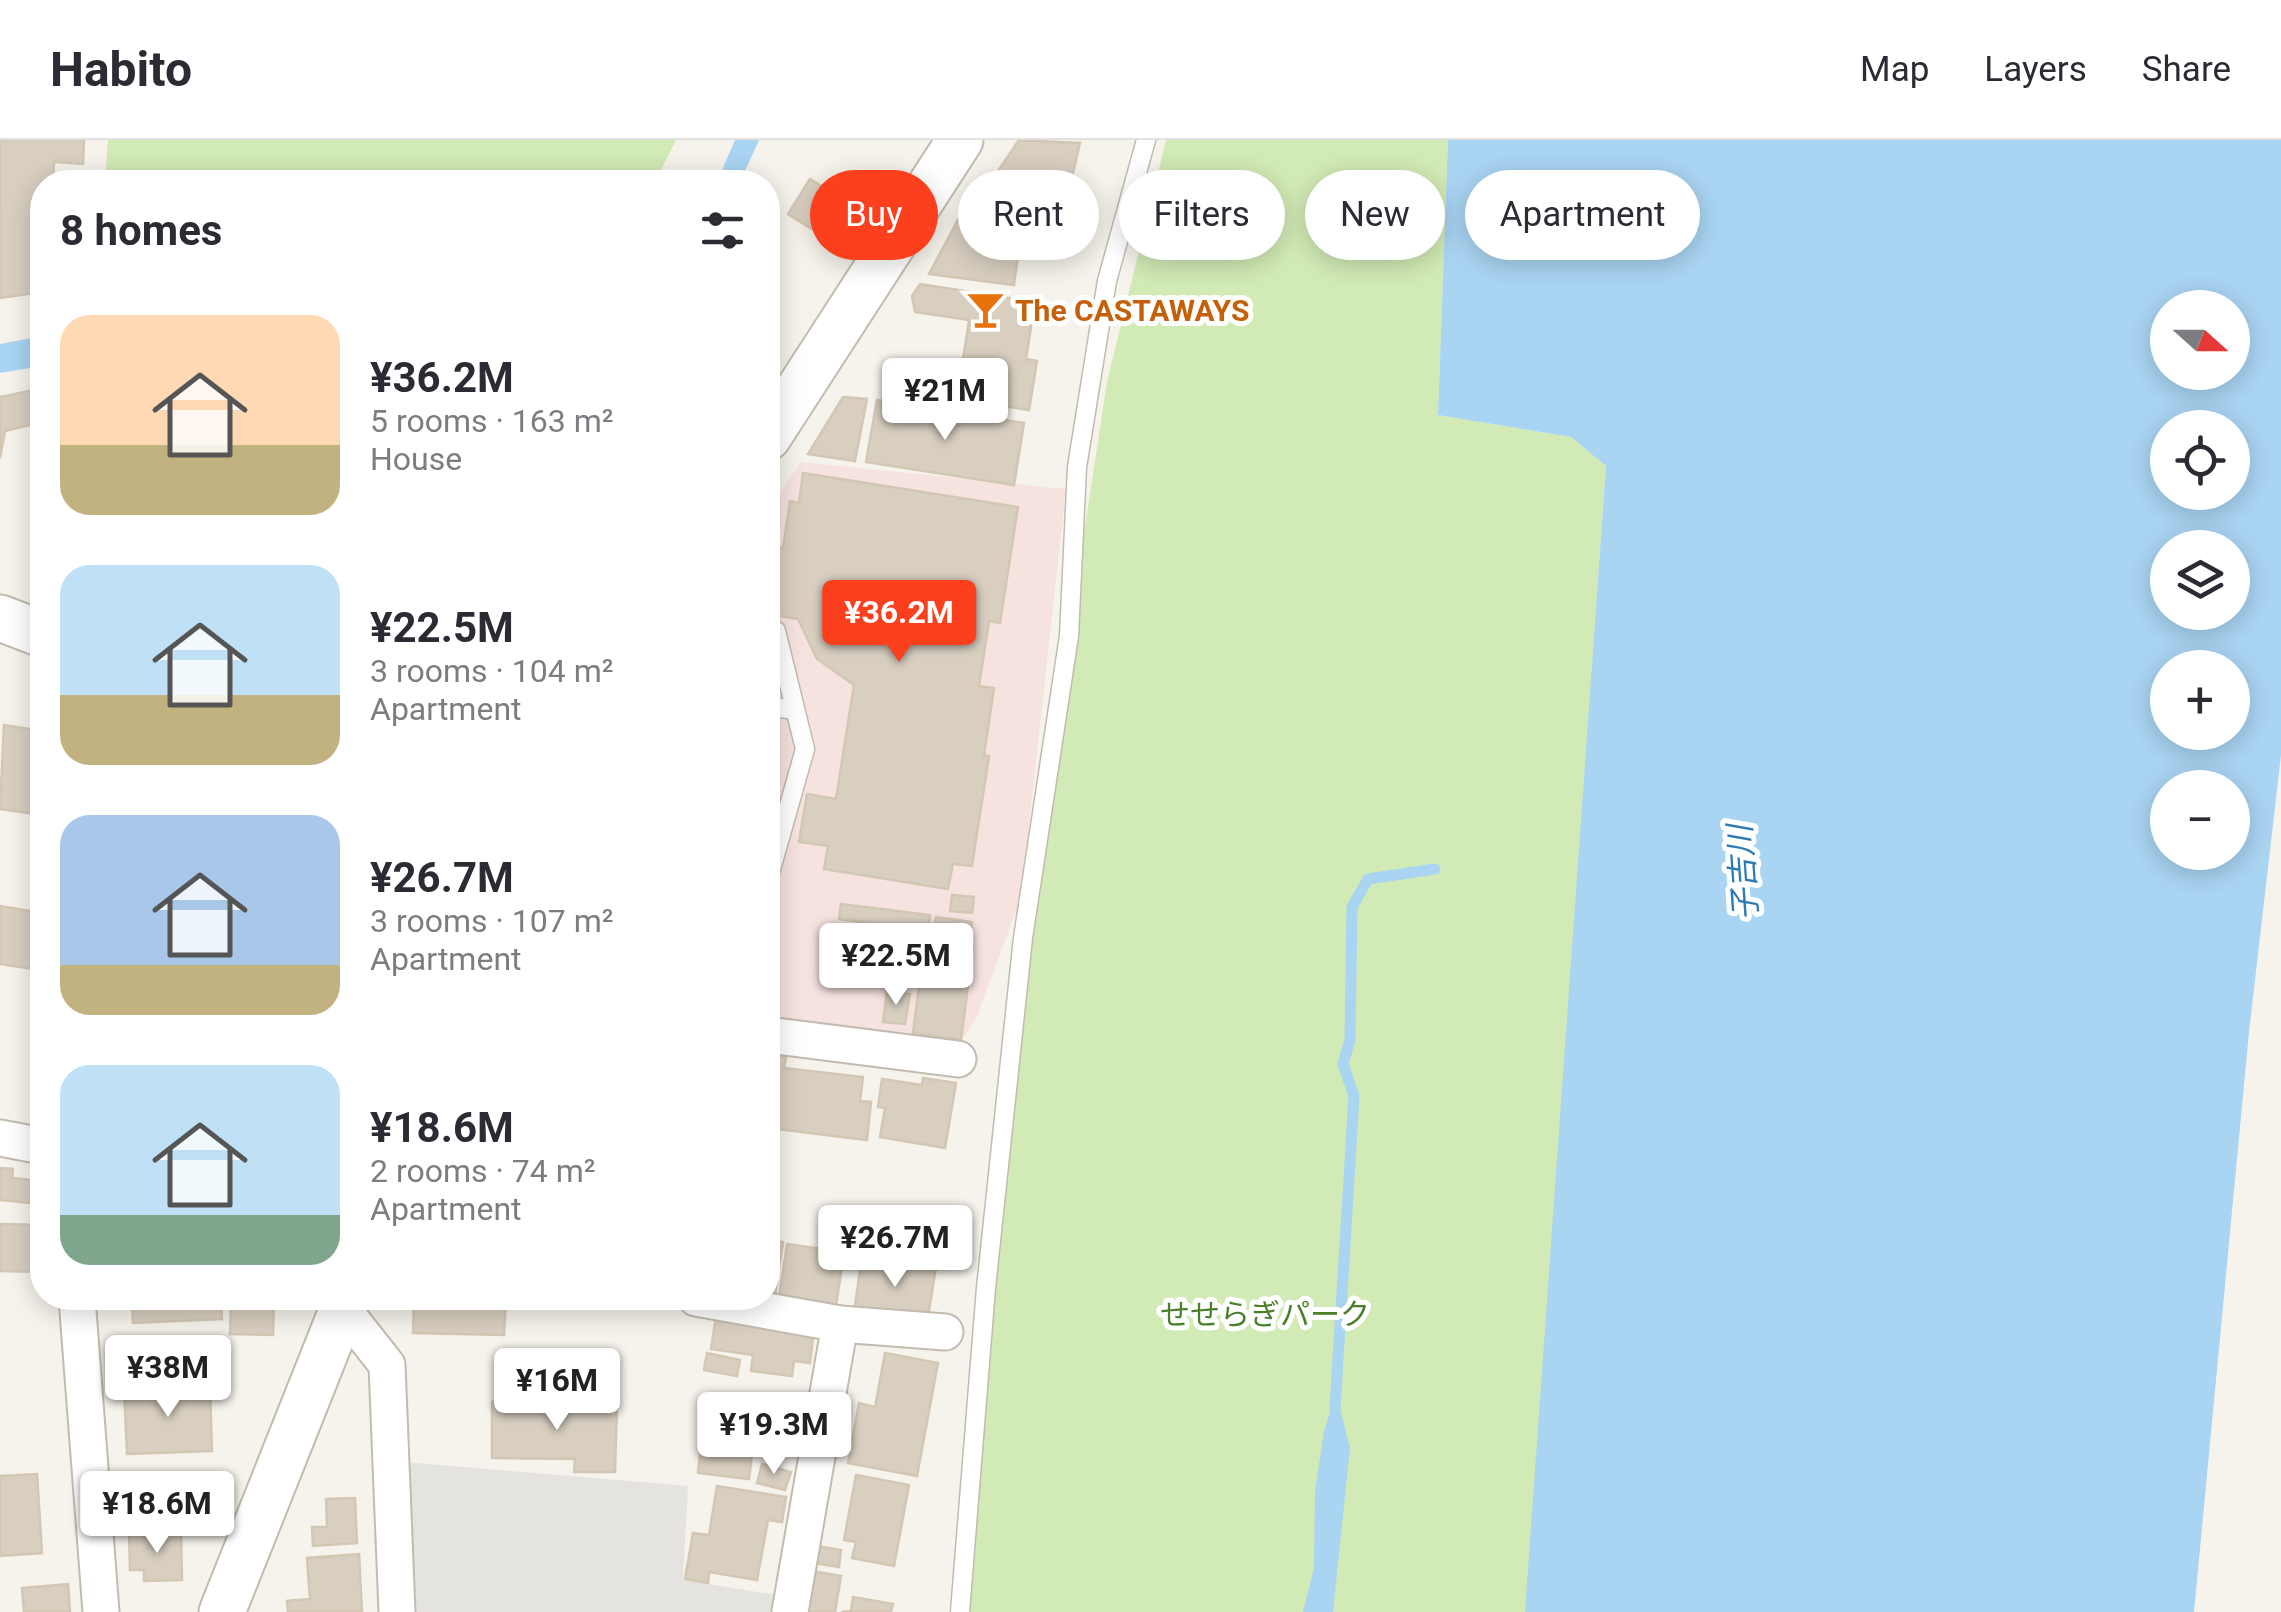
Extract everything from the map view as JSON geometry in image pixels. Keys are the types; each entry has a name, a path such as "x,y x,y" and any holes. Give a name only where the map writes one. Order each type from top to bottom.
{"street":[{"path":"780,418 960,140"},
{"path":"0,618 30,629"},
{"path":"780,1037 958,1059"},
{"path":"0,1138 30,1144"},
{"path":"79,1310 101,1612"},
{"path":"222,1612 343,1310"},
{"path":"349,1310 388,1365 396,1612"},
{"path":"762,1310 840,1324 945,1332"},
{"path":"790,1612 840,1324"}],"lane":[{"path":"960,1612 986,1288 1021,956 1069,636 1077,466 1107,281 1146,140"},
{"path":"780,649 805,750 780,838"},
{"path":"780,708 794,710"}],"shaded area":[{"path":"801,462 1066,489 1021,898 976,1019 957,1047 780,1022 780,492"},
{"path":"405,1462 688,1486 683,1580 777,1595 775,1612 413,1612"}],"green space":[{"path":"108,140 676,140 661,170 106,170"},
{"name":"せせらぎパーク","path":"1166,140 1448,140 1445,222 1445,170 1305,170 1305,260 1444,260 1438,415 1571,437 1606,466 1526,1612 956,1612 1030,888 1107,382 1137,260 1285,260 1285,170 1159,170"}],"water":[{"path":"735,140 759,140 745,170 722,170"},
{"name":"子吉川","path":"1448,140 2281,140 2281,755 2249,1032 2194,1612 1525,1612 1606,466 1571,437 1438,415"},
{"path":"30,338 30,368 0,373 0,344"},
{"path":"1336,1393 1350,1448 1333,1612 1303,1612 1314,1568 1315,1491 1324,1431"}],"building":[{"path":"0,140 84,140 83,164 54,162 54,170 30,170 30,294 0,298"},
{"path":"1019,140 1080,143 1074,170 999,170"},
{"path":"810,179 810,228 788,214"},
{"path":"958,220 958,260 1017,260 1014,285 929,274"},
{"path":"920,284 1035,302 1026,359 1037,361 1029,410 957,399 969,320 915,312 912,296"},
{"path":"30,391 30,425 5,431 0,458 0,397"},
{"path":"843,397 867,399 855,461 808,454"},
{"path":"877,400 1024,423 1014,485 866,462"},
{"path":"803,473 1018,507 1000,623 989,621 979,686 994,688 984,755 989,756 972,866 953,864 948,889 824,869 828,846 799,842 807,794 836,799 854,685 817,659 798,619 780,616 780,548 783,548 790,501 799,503"},
{"path":"4,725 30,729 30,813 0,809"},
{"path":"952,895 974,897 972,913 950,911"},
{"path":"841,904 930,915 928,931 839,919"},
{"path":"0,906 30,911 30,968 0,964"},
{"path":"936,917 972,922 970,936 934,931"},
{"path":"894,936 973,947 961,1040 913,1033 920,978 889,974"},
{"path":"887,991 910,994 905,1024 883,1022"},
{"path":"780,1056 786,1057 784,1068 863,1077 860,1101 871,1102 867,1140 780,1129"},
{"path":"923,1078 956,1083 945,1148 880,1137 885,1108 878,1107 882,1079 922,1085"},
{"path":"0,1168 13,1169 12,1178 30,1180 30,1203 0,1200"},
{"path":"0,1224 30,1225 30,1272 0,1271"},
{"path":"787,1244 844,1252 836,1306 780,1297"},
{"path":"862,1256 936,1267 927,1323 854,1313"},
{"path":"132,1310 222,1310 222,1319 133,1323"},
{"path":"231,1310 274,1310 273,1335 230,1334"},
{"path":"414,1310 505,1310 504,1335 413,1333"},
{"path":"716,1316 814,1330 810,1363 794,1361 792,1376 751,1371 753,1355 711,1349"},
{"path":"707,1353 740,1360 737,1376 704,1370"},
{"path":"885,1353 938,1363 917,1476 848,1463 859,1403 875,1407"},
{"path":"210,1386 212,1451 127,1454 124,1389"},
{"path":"706,1398 784,1407 780,1448 753,1445 749,1479 698,1473"},
{"path":"492,1402 617,1404 615,1472 574,1472 575,1459 492,1458"},
{"path":"762,1464 791,1472 785,1490 757,1483"},
{"path":"37,1474 42,1553 0,1556 0,1476"},
{"path":"856,1475 909,1485 894,1566 852,1558 856,1542 844,1540"},
{"path":"717,1486 786,1497 782,1522 768,1520 757,1580 709,1572 708,1583 685,1579 693,1533 709,1535"},
{"path":"355,1498 357,1543 313,1546 312,1527 327,1527 326,1499"},
{"path":"181,1534 182,1580 144,1581 144,1570 130,1570 129,1535"},
{"path":"817,1546 841,1550 839,1567 814,1563"},
{"path":"359,1554 362,1612 288,1612 287,1601 310,1599 307,1558"},
{"path":"812,1571 841,1576 835,1612 805,1612"},
{"path":"68,1584 70,1612 24,1612 22,1588"},
{"path":"853,1597 893,1604 891,1612 841,1612 851,1611"}],"waterway":[{"path":"1335,1409 1354,1096 1343,1064 1350,1040 1352,907 1368,879 1435,869"}],"place":[{"name":"The CASTAWAYS","path":"985,310"}]}
